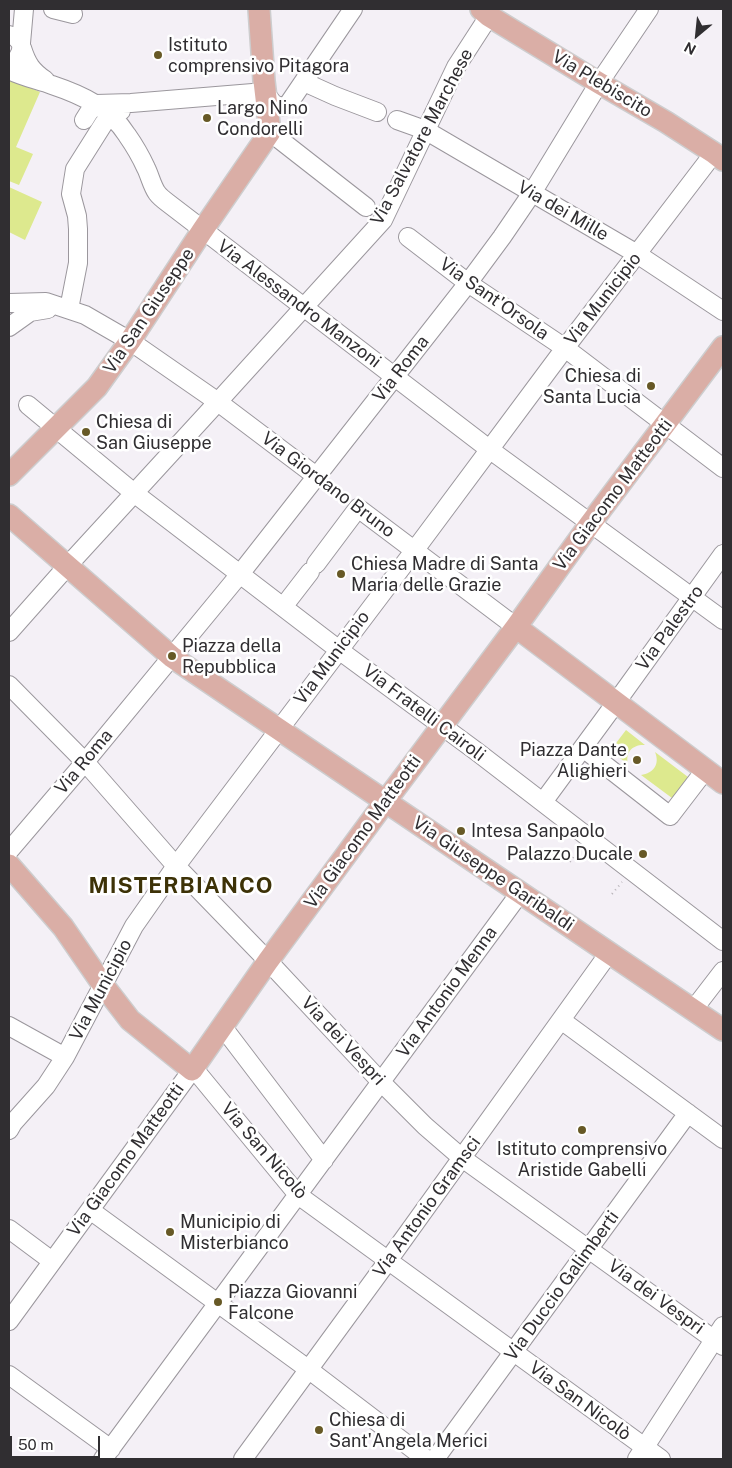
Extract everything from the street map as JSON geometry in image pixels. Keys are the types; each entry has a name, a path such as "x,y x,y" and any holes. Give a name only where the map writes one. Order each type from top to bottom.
{"main road":[{"path":"259,9 270,132"},
{"name":"Via Plebiscito","path":"485,12 720,156"},
{"name":"Via San Giuseppe","path":"9,475 97,387 270,132"},
{"name":"Via Giacomo Matteotti","path":"192,1070 268,961 723,347"},
{"name":"Via Giuseppe Garibaldi","path":"9,515 169,660 278,729 723,1030"},
{"name":"Via Giordano Bruno","path":"516,627 616,702 717,774"},
{"name":"Via San Nicolò","path":"9,864 63,927 130,1020 192,1070"}],"street":[{"path":"53,9 74,14"},
{"path":"84,120 96,104 265,92 273,104 280,107 288,106 353,9"},
{"name":"Via Roma","path":"9,852 240,574 468,283 532,193 599,83 649,9"},
{"name":"Via Salvatore Marchese","path":"9,632 383,220 425,130 485,12"},
{"path":"9,61 18,57 15,29"},
{"path":"15,29 25,57 34,73 52,85"},
{"path":"9,70 52,85"},
{"path":"304,82 377,112"},
{"name":"Via Alessandro Manzoni","path":"52,85 96,104 113,117 126,134 145,166 156,192 202,231 305,307 489,449 723,620"},
{"path":"9,327 30,312 51,308 69,309 78,263 77,216 71,194 81,146 84,120 83,108 71,92"},
{"path":"75,169 104,123 131,103"},
{"name":"Via dei Mille","path":"397,120 425,130 637,254 723,311"},
{"path":"270,132 366,207"},
{"name":"Via Municipio","path":"10,1126 46,1086 66,1056 134,926 176,866 414,551 564,348 637,254 720,156"},
{"name":"Via Sant'Orsola","path":"408,237 468,283 564,348 723,468"},
{"name":"Via Giordano Bruno","path":"9,303 46,302 85,315 130,341 218,402 316,476"},
{"name":"Via Fratelli Cairoli","path":"28,405 134,493 723,941"},
{"path":"283,607 358,508"},
{"name":"Via Giordano Bruno","path":"358,508 516,627"},
{"name":"Via Palestro","path":"579,752 723,554"},
{"name":"Via dei Vespri","path":"9,685 85,762 176,866 425,1126 462,1158 589,1249 720,1337"},
{"path":"542,802 579,752 670,816 717,774"},
{"name":"Via Antonio Menna","path":"107,1454 520,893"},
{"name":"Via Antonio Gramsci","path":"243,1459 388,1261 608,952"},
{"path":"693,1010 723,972"},
{"path":"561,1020 723,1138"},
{"path":"9,1026 66,1056"},
{"path":"222,1026 324,1160"},
{"name":"Via San Nicolò","path":"192,1070 200,1076 298,1195 513,1352 641,1453 661,1459"},
{"name":"Via Giacomo Matteotti","path":"9,1321 192,1070"},
{"name":"Via Duccio Galimberti","path":"436,1459 688,1113"},
{"path":"90,1210 308,1369 426,1459"},
{"path":"9,1229 52,1261"},
{"path":"641,1453 720,1337"},
{"path":"9,1375 107,1454"}],"path":[{"name":"Via Giordano Bruno","path":"316,476 358,508"}],"green space":[{"path":"10,79 40,92 16,147 33,154 19,185 9,181"},
{"path":"9,187 42,202 25,240 9,232"},
{"path":"626,730 645,745 634,747 629,752 628,764 610,751"},
{"path":"655,752 688,777 672,798 641,775 646,774 655,767 657,760"}],"place":[{"name":"Istituto comprensivo Pitagora","path":"158,55"},
{"name":"Largo Nino Condorelli","path":"207,118"},
{"name":"Chiesa di Santa Lucia","path":"651,386"},
{"name":"Chiesa di San Giuseppe","path":"86,432"},
{"name":"Chiesa Madre di Santa Maria delle Grazie","path":"341,574"},
{"name":"Piazza della Repubblica","path":"172,656"},
{"name":"Piazza Dante Alighieri","path":"637,760"},
{"name":"Intesa Sanpaolo","path":"461,831"},
{"name":"Palazzo Ducale","path":"643,854"},
{"name":"Istituto comprensivo Aristide Gabelli","path":"582,1130"},
{"name":"Municipio di Misterbianco","path":"170,1232"},
{"name":"Piazza Giovanni Falcone","path":"218,1302"},
{"name":"Chiesa di Sant'Angela Merici","path":"319,1430"}],"district":[{"name":"MISTERBIANCO","path":"181,886"}]}
